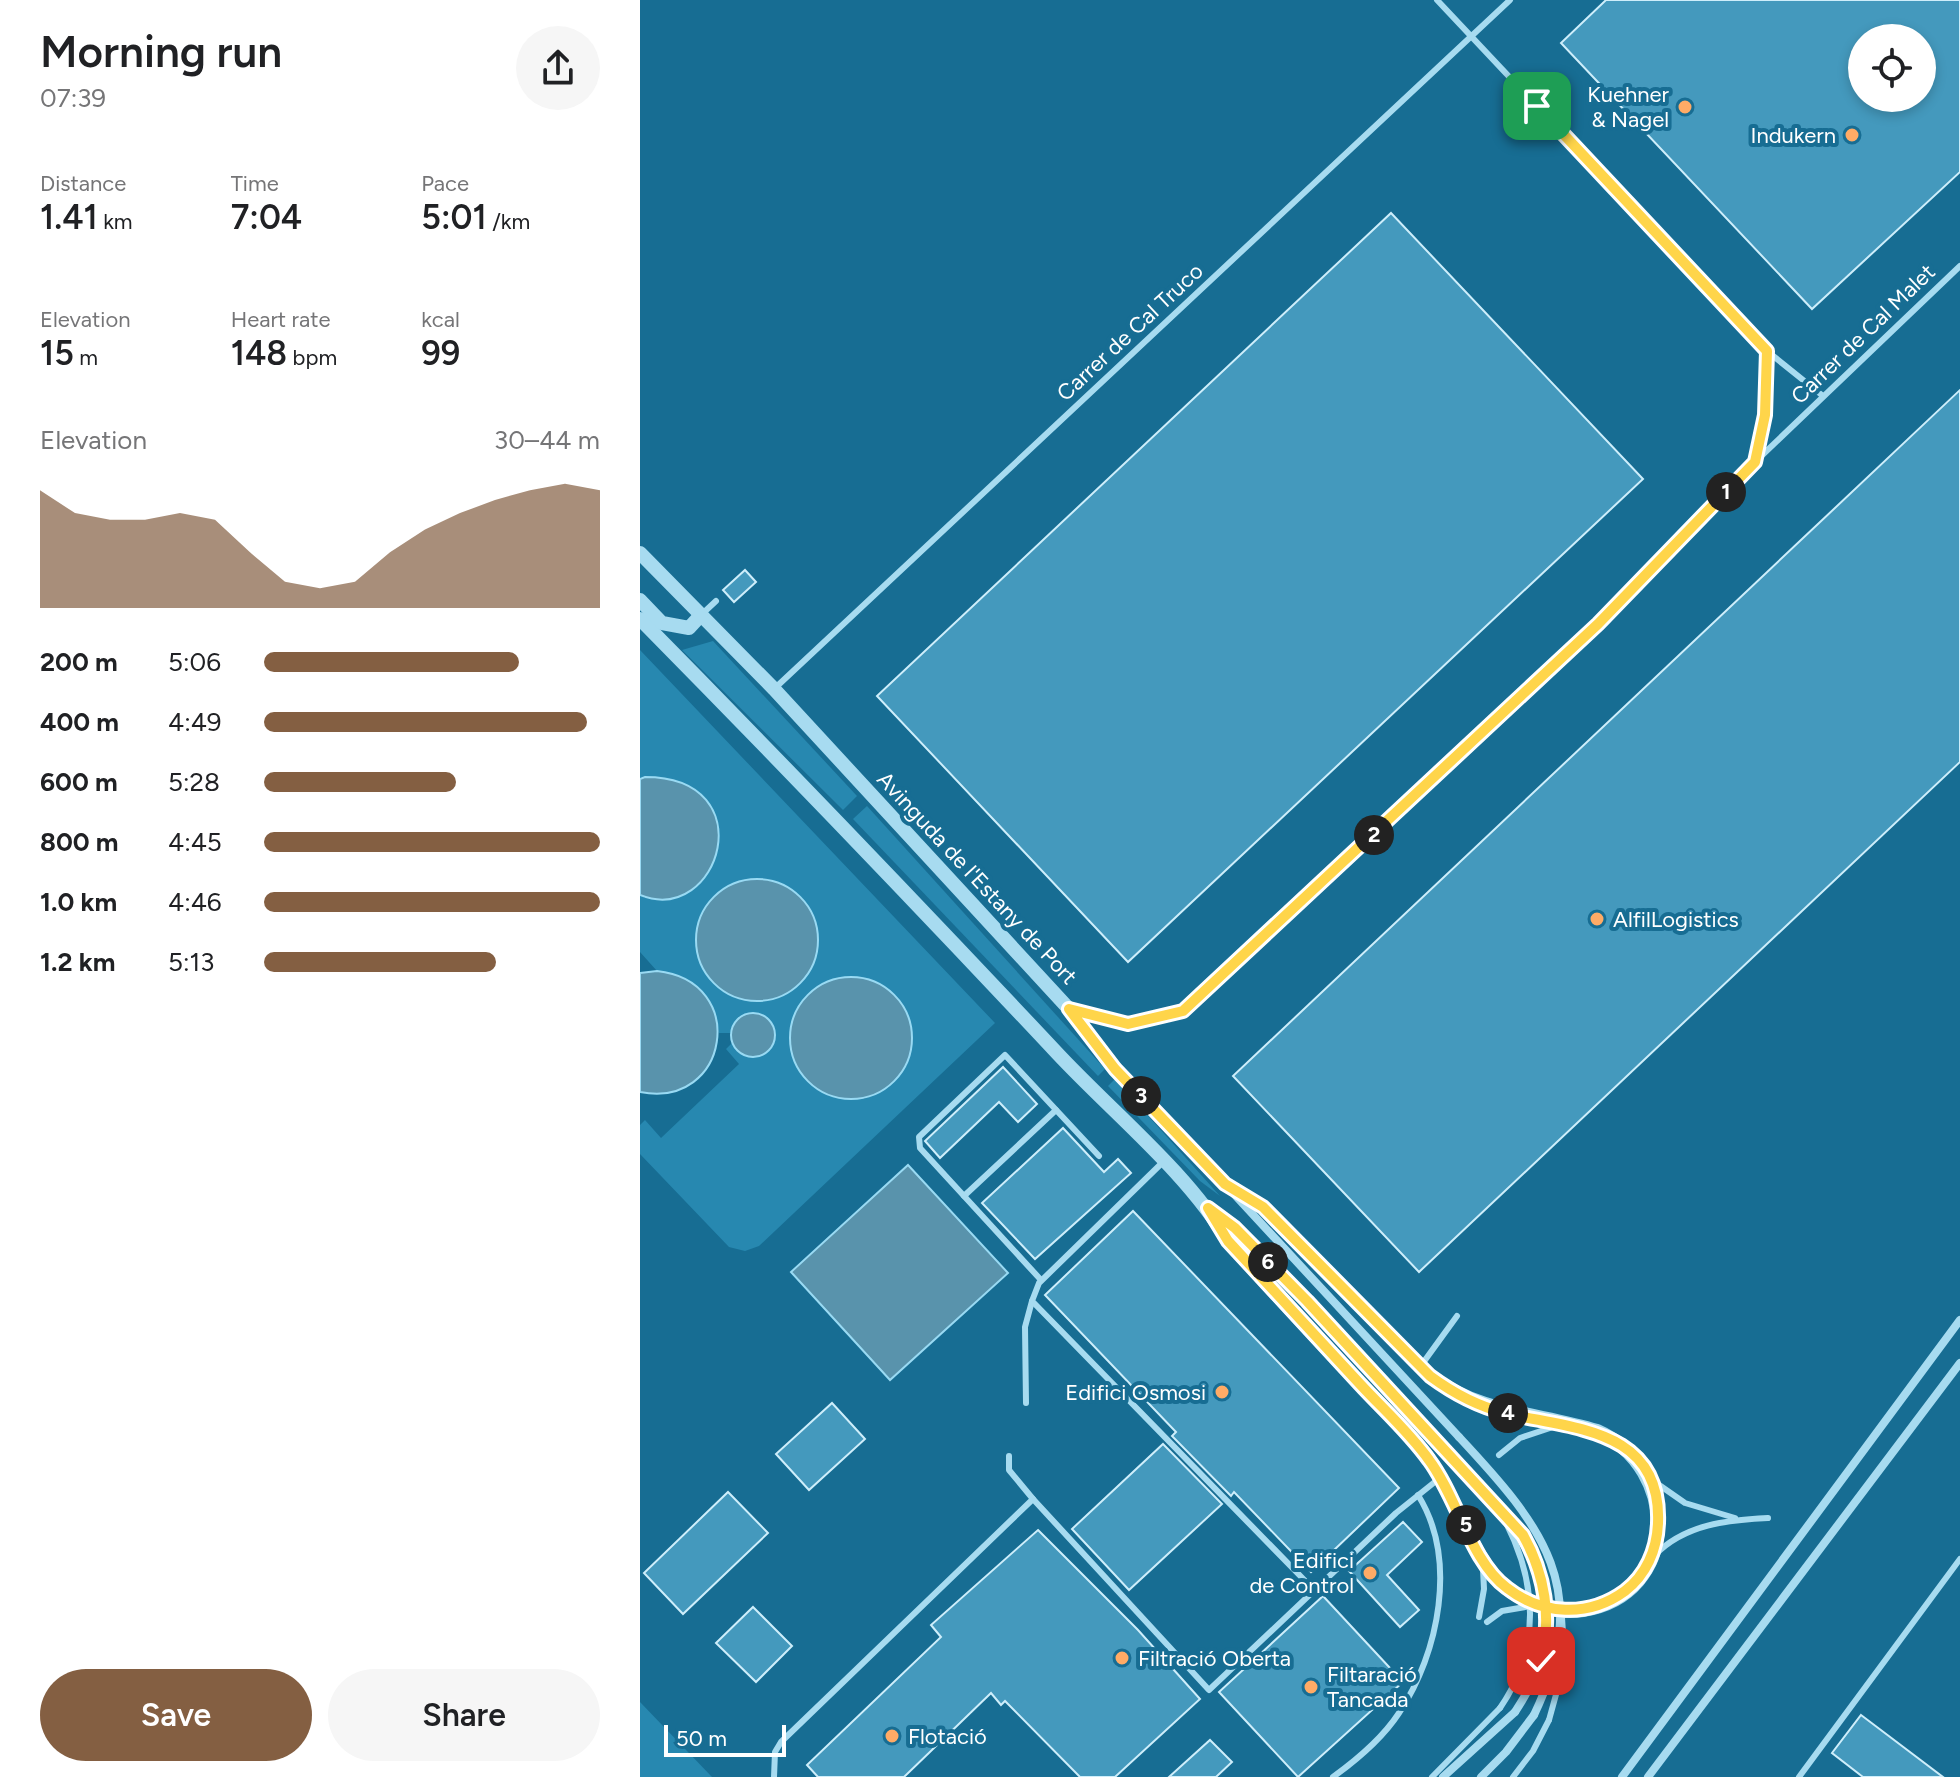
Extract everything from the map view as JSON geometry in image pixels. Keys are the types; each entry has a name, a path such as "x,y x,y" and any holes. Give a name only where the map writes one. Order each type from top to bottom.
{"street":[{"name":"Avinguda de l'Estany de Port","path":"640,553 774,689 1069,1009 1115,1069 1225,1184 1263,1207 1420,1367 1471,1402 1506,1413 1576,1425 1612,1438 1625,1447 1650,1479 1658,1519 1650,1560 1625,1591 1599,1606 1569,1611 1538,1606 1504,1587 1480,1554 1441,1477 1420,1447 1228,1241 1208,1208 840,821 640,619"},
{"path":"640,600 662,623 689,628 701,615"},
{"path":"1225,1184 1509,1490 1531,1520 1547,1552 1560,1604 1550,1673 1534,1715 1506,1752 1481,1777"},
{"path":"1208,1208 1245,1238 1448,1451 1494,1500 1531,1549 1546,1608 1541,1661 1515,1712 1443,1777"},
{"path":"1622,1777 1960,1320"},
{"path":"1648,1777 1960,1363"}],"lane":[{"path":"1437,0 1767,351 1823,396"},
{"name":"Carrer de Cal Truco","path":"774,689 1510,0"},
{"name":"Carrer de Cal Malet","path":"1069,1009 1128,1024 1183,1011 1598,624 1755,462 1960,266"},
{"path":"1755,462 1765,415 1767,351"},
{"path":"701,615 716,601"},
{"path":"1041,1280 920,1148 919,1137 1005,1055 1099,1156"},
{"path":"964,1196 1056,1110"},
{"path":"1026,1403 1025,1327 1041,1280 1163,1162"},
{"path":"1032,1301 1314,1590"},
{"path":"1420,1367 1457,1316"},
{"path":"1499,1455 1533,1432 1576,1425"},
{"path":"1009,1456 1009,1470 1033,1499 1209,1690 1314,1590 1441,1477"},
{"path":"1650,1479 1685,1503 1738,1519"},
{"path":"1333,1777 1375,1743 1398,1715 1416,1684 1430,1642 1438,1611 1437,1550 1432,1523 1418,1495"},
{"path":"774,1777 775,1752 781,1742 1033,1499"},
{"path":"1432,1777 1500,1708 1525,1660 1532,1607 1523,1560 1494,1500"},
{"path":"1650,1560 1667,1544 1692,1530 1738,1519 1768,1518"},
{"path":"1479,1617 1484,1578 1480,1554"},
{"path":"1799,1777 1960,1559"},
{"path":"1513,1777 1533,1751 1549,1720 1565,1662 1560,1604"},
{"path":"1487,1622 1511,1608 1538,1606"}],"shaded area":[{"path":"713,641 857,796 843,810 682,650"},
{"path":"640,650 995,1023 759,1246 745,1251 729,1247 640,1154 640,1125 645,1120 661,1138 739,1064 726,1049 732,1043 739,1053 758,1055 769,1048 776,1036 771,1022 759,1014 739,1018 731,1033 719,1033 712,1009 700,990 681,977 657,971 640,952 640,895 645,898 645,777 640,779","holes":["837,978 907,1065 889,1087 864,1099 795,1012 812,990"]},
{"path":"645,777 683,783 706,800 717,823 718,848 708,872 691,890 668,899 640,895 640,779"},
{"path":"867,806 1105,1069 1098,1076 853,819"},
{"path":"757,879 780,884 800,897 813,917 818,940 813,963 800,983 780,996 757,1001 734,996 714,983 701,963 696,940 701,917 714,897 734,884"},
{"path":"657,971 687,980 706,997 716,1018 717,1042 709,1064 693,1082 670,1092 640,1092 640,973"},
{"path":"851,977 874,982 894,995 907,1015 912,1038 907,1061 894,1081 874,1094 851,1099 828,1094 808,1081 795,1061 790,1038 795,1015 808,995 828,982"},
{"path":"753,1013 769,1019 775,1035 769,1051 753,1057 737,1051 731,1035 737,1019"},
{"path":"1115,1079 1220,1196 1200,1181 1108,1086"},
{"path":"908,1165 1008,1273 890,1380 791,1272"},
{"path":"640,1702 712,1777 640,1777"}],"building":[{"path":"1606,0 1960,0 1960,172 1812,309 1561,43"},
{"path":"1391,213 1643,479 1128,962 877,696"},
{"name":"AlfilLogistics","path":"1960,390 1960,762 1419,1272 1233,1076"},
{"path":"745,570 756,582 734,602 723,590"},
{"path":"1003,1067 1037,1104 1018,1122 999,1102 940,1158 925,1141"},
{"path":"1063,1128 1104,1172 1118,1159 1131,1173 1035,1259 982,1203"},
{"name":"Edifici Osmosi","path":"1133,1211 1399,1488 1311,1572 1234,1492 1231,1496 1172,1436 1176,1432 1045,1295"},
{"path":"832,1403 865,1439 809,1490 776,1454"},
{"path":"1163,1444 1222,1504 1129,1590 1072,1529"},
{"path":"728,1492 768,1533 683,1614 644,1573"},
{"name":"Edifici de Control","path":"1403,1522 1422,1542 1387,1575 1419,1610 1400,1627 1349,1571"},
{"path":"1038,1530 1138,1630 1200,1699 1115,1777 1080,1777 1005,1701 1001,1705 991,1693 904,1777 818,1777 807,1765 941,1637 931,1625"},
{"name":"Filtaració Tancada","path":"1323,1596 1403,1682 1298,1777 1219,1692"},
{"path":"753,1607 792,1646 756,1682 716,1643"},
{"path":"1861,1715 1943,1777 1863,1777 1832,1753"},
{"path":"1210,1740 1232,1762 1216,1777 1169,1777"}],"place":[{"name":"Kuehner & Nagel","path":"1685,107"},
{"name":"Indukern","path":"1852,135"},
{"name":"AlfilLogistics","path":"1597,919"},
{"name":"Edifici Osmosi","path":"1222,1392"},
{"name":"Edifici de Control","path":"1370,1573"},
{"name":"Filtració Oberta","path":"1122,1658"},
{"name":"Filtaració Tancada","path":"1311,1687"},
{"name":"Flotació","path":"892,1736"}],"route":[{"path":"1537,106 1767,351 1765,415 1755,462 1598,624 1183,1011 1128,1024 1098,1019 1069,1009 1115,1069 1225,1184 1263,1207 1430,1376 1458,1395 1488,1408 1597,1431 1625,1447 1643,1468 1655,1492 1658,1530 1650,1560 1635,1582 1613,1599 1584,1610 1569,1611 1552,1609 1538,1606 1516,1595 1504,1587 1487,1566 1453,1497 1420,1447 1228,1241 1208,1208 1235,1228 1307,1301 1494,1500 1523,1535 1542,1580 1544,1596 1546,1608 1546,1636 1541,1661"}]}
